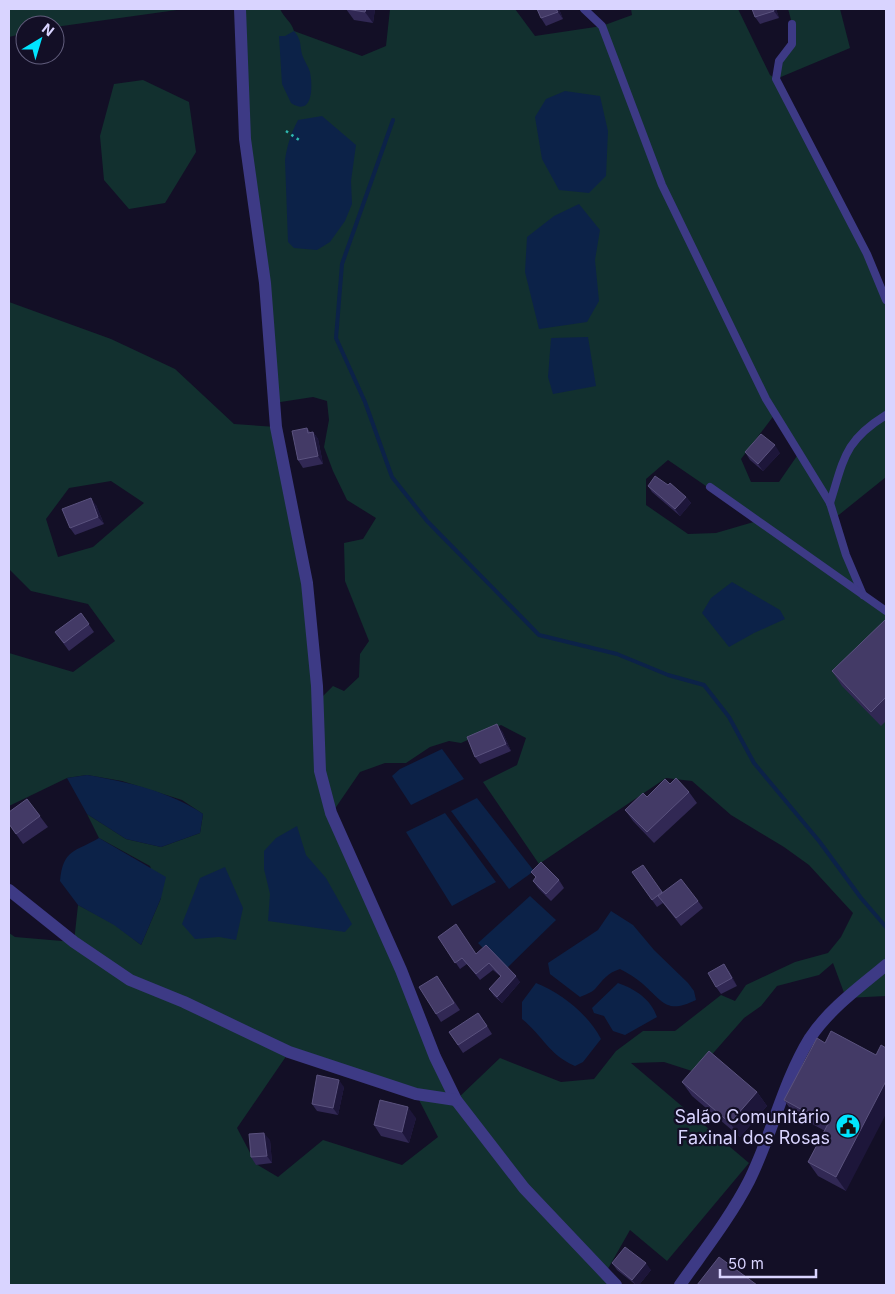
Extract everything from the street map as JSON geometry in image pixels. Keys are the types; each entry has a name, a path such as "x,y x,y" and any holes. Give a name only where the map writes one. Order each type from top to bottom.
{"street":[{"path":"240,9 245,139 265,282 276,426 308,583 317,686 320,771 332,813 401,970 434,1057 456,1100 524,1188 616,1285"},
{"path":"9,890 74,942 130,980 184,1002 289,1052 416,1094 456,1100"},
{"path":"680,1285 748,1183 766,1145 797,1062 812,1036 846,998 886,965"}],"lane":[{"path":"584,9 602,26 662,185 766,399 830,503 846,555 863,595"},
{"path":"792,24 792,44 779,61 776,79 867,254 886,300"},
{"path":"830,503 846,451 866,427 886,416"},
{"path":"710,487 886,611"}],"path":[{"path":"286,131 302,142"}],"green space":[{"path":"9,9 184,9 65,26 65,15 15,15 15,36 9,37"},
{"path":"240,9 280,9 294,31 362,56 386,46 390,9 515,9 535,36 602,26 632,15 631,9 738,9 770,75 776,79 886,300 886,477 835,518 863,595 886,611 886,996 846,998 833,963 819,975 777,986 761,1006 744,1018 708,1059 692,1071 664,1062 631,1063 749,1163 667,1261 630,1230 605,1274 616,1285 9,1285 9,933 15,937 74,942 78,905 114,924 141,945 161,898 150,866 99,838 87,814 126,839 161,847 200,833 203,814 182,800 122,781 87,775 67,778 9,806 9,653 73,672 115,641 88,604 31,591 9,569 9,302 111,339 175,369 234,424 276,427 307,583 318,701 333,686 344,691 359,677 360,654 369,641 345,581 344,543 363,539 376,518 347,500 333,471 324,447 329,420 327,401 313,397 274,403 245,139","holes":["775,414 799,453 779,482 751,482 741,459","668,460 757,521 716,533 688,534 646,505 646,479","111,481 144,503 93,547 58,557 46,519 69,488","501,725 526,738 517,765 483,782 539,864 666,778 692,781 731,815 784,847 809,865 853,913 841,937 828,953 795,962 746,985 735,1001 721,995 675,1031 643,1031 616,1051 594,1079 561,1082 500,1058 456,1100 332,813 360,772 385,763 406,763 430,747 449,741 461,743","289,1052 416,1094 438,1137 402,1165 323,1140 278,1177 256,1164 237,1128"]},
{"path":"788,9 840,9 850,48 776,79 780,63 793,37"},
{"path":"143,80 189,102 196,152 165,203 129,209 104,180 100,136 114,84"}],"water":[{"path":"294,31 300,41 302,53 311,78 310,98 304,106 291,103 282,84 279,36 285,36"},
{"path":"565,91 600,96 608,131 606,176 589,193 559,190 542,159 535,117 546,99"},
{"path":"322,116 356,145 351,181 352,204 345,221 330,242 317,250 294,248 288,242 285,160 287,150 298,120"},
{"path":"579,204 600,230 595,260 599,301 587,322 539,329 525,272 527,237 554,216"},
{"path":"588,337 596,386 553,394 548,377 551,338"},
{"path":"732,582 780,610 785,619 729,647 702,613 711,598"},
{"path":"442,749 464,779 411,805 392,776 400,769"},
{"path":"87,775 147,788 190,806 203,814 200,833 161,847 126,839 87,814 67,778"},
{"path":"477,798 534,871 509,889 451,811"},
{"path":"445,813 496,882 452,906 406,832"},
{"path":"297,826 306,855 326,878 352,924 345,932 268,921 270,894 264,869 264,851 276,838"},
{"path":"99,838 166,877 161,898 141,945 114,925 78,905 60,881 67,857 77,849"},
{"path":"225,867 243,908 236,940 219,937 195,939 182,924 200,878"},
{"path":"530,896 556,920 505,970 478,943"},
{"path":"611,911 633,925 654,950 688,983 694,991 696,1000 678,1006 666,1004 638,980 620,969 608,975 590,993 580,997 550,974 548,963 598,930"},
{"path":"536,983 555,992 573,1005 596,1030 601,1039 583,1062 575,1066 558,1056 522,1019 522,1002"},
{"path":"618,983 630,988 647,1000 657,1017 625,1035 613,1031 604,1016 594,1013 592,1008"}],"building":[{"path":"346,9 366,9 365,12"},
{"path":"537,9 556,9 558,12 541,18"},
{"path":"752,9 773,9 774,11 755,17"},
{"path":"307,428 308,433 313,432 318,456 298,460 292,431"},
{"path":"761,434 775,445 758,464 745,452"},
{"path":"655,476 668,485 670,483 686,497 675,509 648,486"},
{"path":"91,498 98,517 70,528 62,509"},
{"path":"81,613 89,624 64,643 55,632"},
{"path":"886,619 886,697 871,712 832,671"},
{"path":"497,724 506,744 475,757 467,737"},
{"path":"676,778 689,792 647,832 625,810 643,793 647,797 665,779 670,784"},
{"path":"27,799 40,816 16,834 9,824 9,812"},
{"path":"541,862 559,880 546,894 533,881 536,877 531,872"},
{"path":"643,865 662,892 652,900 632,872"},
{"path":"681,879 698,901 676,918 658,896"},
{"path":"456,924 476,954 486,945 516,976 497,997 489,989 501,976 489,963 476,974 462,958 455,963 438,937"},
{"path":"724,964 732,978 716,987 708,973"},
{"path":"437,976 454,1003 436,1014 419,987"},
{"path":"478,1013 487,1026 458,1045 449,1032"},
{"name":"Salão Comunitário Faxinal dos Rosas","path":"831,1031 876,1055 881,1045 886,1048 886,1081 836,1177 808,1162 828,1124 784,1100 817,1038 825,1043"},
{"path":"709,1051 757,1092 730,1123 682,1082"},
{"path":"317,1075 339,1080 333,1108 312,1104"},
{"path":"380,1100 408,1107 402,1132 374,1125"},
{"path":"264,1133 267,1156 251,1157 249,1134"},
{"path":"625,1247 646,1263 632,1280 612,1263"},
{"path":"719,1257 757,1285 697,1285"}],"waterway":[{"path":"393,120 342,264 336,338 365,402 392,477 427,521 539,635 617,654 668,675 704,685 729,717 754,763 819,841 861,898 886,927"}],"place":[{"name":"Salão Comunitário Faxinal dos Rosas","path":"848,1126"}]}
